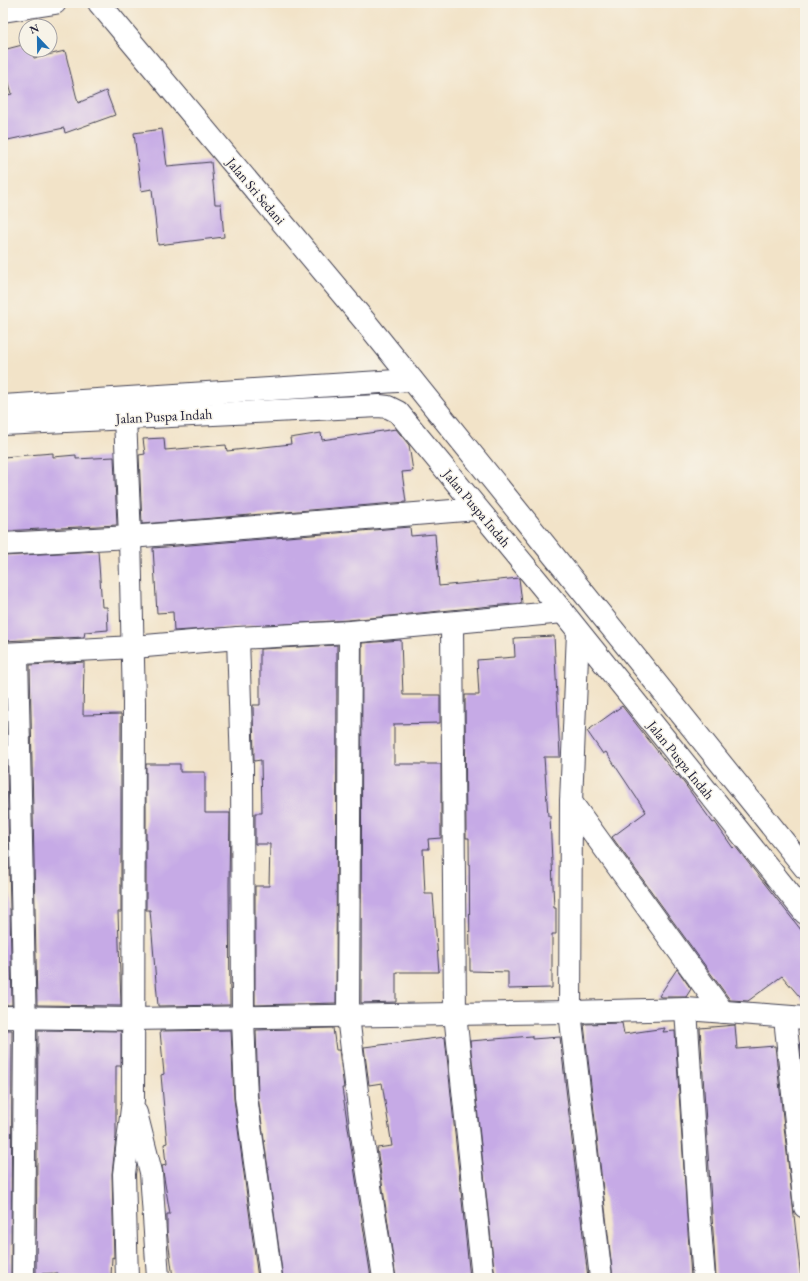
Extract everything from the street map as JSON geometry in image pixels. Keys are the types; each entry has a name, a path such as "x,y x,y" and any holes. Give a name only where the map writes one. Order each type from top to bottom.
{"street":[{"path":"3,11 55,3"},
{"name":"Jalan Sri Sedani","path":"99,3 412,380 805,868"},
{"path":"3,406 412,380"},
{"name":"Jalan Puspa Indah","path":"3,424 380,406 388,407 398,412 563,612 805,913"},
{"path":"125,418 134,648 133,1100 124,1174 127,1278"},
{"path":"3,544 130,537 478,508"},
{"path":"23,1278 14,1017 10,654 134,648 238,638 350,632 452,624 563,612"},
{"path":"452,624 455,1014 483,1278"},
{"path":"350,632 348,1016 362,1134 384,1278"},
{"path":"578,632 571,802 570,1012 601,1278"},
{"path":"238,638 242,768 243,1018 246,1097 271,1278"},
{"path":"571,802 723,1012"},
{"path":"14,1017 132,1019 243,1018 570,1012 686,1008 795,1018 805,1207"},
{"path":"686,1008 704,1278"},
{"path":"133,1100 151,1172 158,1278"}],"building":[{"path":"18,46 18,58 58,58 58,53 65,51 78,103 106,91 115,115 65,133 64,128 3,141 3,96 12,94 3,61 3,50"},
{"path":"162,129 167,166 211,162 215,204 221,204 224,237 158,245 152,189 141,191 134,133"},
{"path":"396,429 409,445 413,471 402,472 406,502 142,524 139,455 145,454 143,439 164,438 165,450 226,445 227,451 291,444 290,438 321,433 322,440"},
{"path":"53,453 53,457 76,455 76,459 114,457 117,525 3,531 3,457"},
{"path":"410,527 411,536 435,534 439,586 519,578 522,603 349,620 174,631 173,612 157,613 153,548"},
{"path":"98,551 102,607 107,607 108,630 85,632 84,637 3,641 3,556"},
{"path":"554,636 560,757 544,757 548,816 550,816 554,908 556,908 556,934 552,934 552,988 508,989 508,972 470,971 469,838 466,838 465,695 479,695 477,660 515,657 514,638"},
{"path":"401,640 403,695 440,695 440,723 394,724 394,764 441,764 441,838 428,839 429,849 423,849 425,894 433,894 439,972 396,972 396,1002 361,1003 362,643"},
{"path":"337,645 336,1003 255,1005 255,886 269,886 270,844 255,844 255,813 262,813 261,760 254,761 253,705 260,705 260,649"},
{"path":"84,662 83,715 121,714 121,912 118,912 121,1006 37,1005 30,665"},
{"path":"3,666 5,666 12,1005 3,1005"},
{"path":"622,706 677,776 678,775 713,823 715,822 733,848 735,846 805,935 805,1003 782,976 748,1001 730,1000 612,837 646,812 606,752 603,754 587,731"},
{"path":"146,764 180,764 180,772 205,772 205,813 230,813 230,1005 158,1006 150,910 146,910"},
{"path":"677,969 691,989 686,997 659,996"},
{"path":"622,1023 624,1034 665,1028 663,1032 675,1031 691,1278 613,1278 584,1024"},
{"path":"735,1025 737,1049 775,1046 801,1278 716,1278 700,1028"},
{"path":"333,1028 336,1050 339,1050 344,1088 342,1088 371,1278 283,1278 258,1096 256,1030"},
{"path":"3,1030 12,1030 11,1275 3,1275"},
{"path":"38,1030 121,1031 121,1066 116,1066 116,1137 112,1174 114,1258 112,1257 111,1277 58,1278 58,1273 36,1274"},
{"path":"231,1030 234,1099 258,1278 173,1278 167,1231 167,1214 170,1214 162,1166 166,1165 164,1144 167,1143 161,1075 164,1074 160,1031"},
{"path":"532,1036 532,1039 560,1037 588,1278 495,1278 470,1041"},
{"path":"445,1037 470,1278 396,1278 377,1148 392,1146 382,1083 369,1085 364,1047"},
{"path":"800,1043 805,1043 805,1088"}]}
